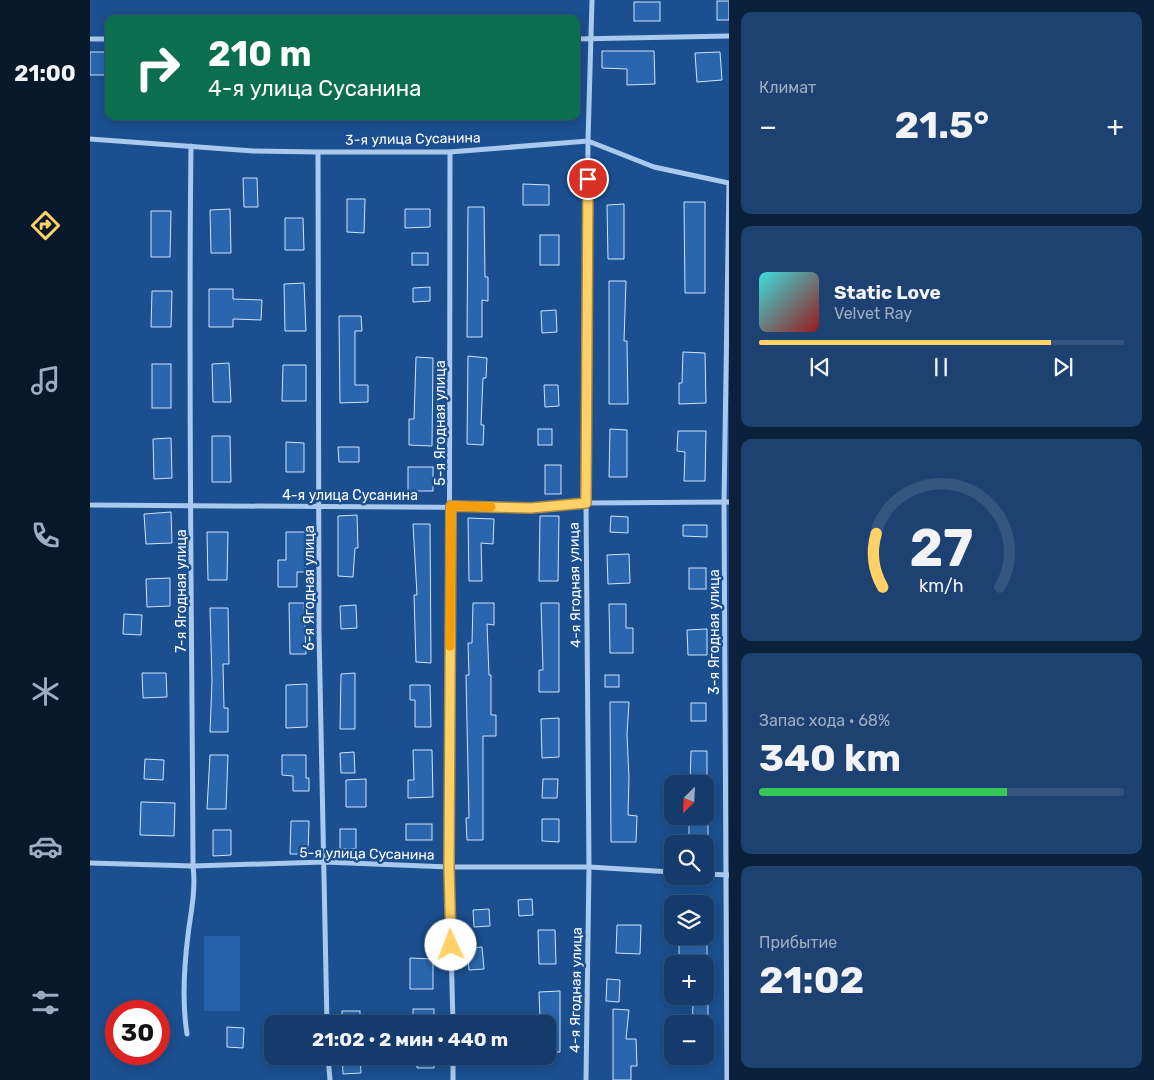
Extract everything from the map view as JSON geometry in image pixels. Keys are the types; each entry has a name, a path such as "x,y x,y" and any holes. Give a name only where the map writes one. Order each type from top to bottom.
{"street":[{"name":"4-я Ягодная улица","path":"586,1080 589,867 586,503 588,141 592,0"},
{"path":"580,39 729,36"},
{"path":"90,39 105,39"},
{"name":"3-я улица Сусанина","path":"90,139 253,151 318,152 450,152 588,141 654,167 729,184"},
{"name":"7-я Ягодная улица","path":"187,1034 183,1012 188,937 196,885 193,866 192,506 189,338 191,146"},
{"name":"6-я Ягодная улица","path":"318,152 321,506 319,632 328,1015"},
{"name":"5-я Ягодная улица","path":"450,152 449,867 453,1015"},
{"name":"3-я Ягодная улица","path":"727,1080 729,184"},
{"name":"4-я улица Сусанина","path":"90,505 531,508 586,503 727,502"},
{"name":"5-я улица Сусанина","path":"90,863 193,866 324,862 449,867 589,867 664,872"},
{"path":"714,874 728,875"},
{"path":"329,1065 330,1080"},
{"path":"453,1065 453,1080"}],"shaded area":[{"path":"204,936 240,936 240,1011 204,1011"}],"building":[{"path":"717,1 729,1 729,20 717,20"},
{"path":"634,2 660,2 660,21 634,21"},
{"path":"602,51 654,51 655,84 627,85 627,69 602,68"},
{"path":"90,52 105,52 105,75 90,75"},
{"path":"720,52 722,80 697,82 695,53"},
{"path":"243,178 257,178 258,207 244,207"},
{"path":"523,184 549,185 549,205 523,205"},
{"path":"347,199 365,199 364,233 347,232"},
{"path":"684,202 705,202 705,293 685,293"},
{"path":"624,204 624,259 608,259 607,205"},
{"path":"468,207 484,207 485,277 488,277 488,301 482,300 482,337 467,337"},
{"path":"230,209 231,253 211,253 210,210"},
{"path":"405,209 430,209 430,227 405,228"},
{"path":"151,211 171,211 170,257 151,257"},
{"path":"285,218 303,218 304,250 285,250"},
{"path":"540,235 559,235 559,265 540,265"},
{"path":"412,253 428,253 428,265 412,265"},
{"path":"609,281 626,281 624,341 627,341 628,404 609,404"},
{"path":"304,283 306,331 285,331 284,284"},
{"path":"430,287 430,301 413,302 413,288"},
{"path":"209,289 233,289 233,299 262,300 261,320 233,319 233,327 209,327"},
{"path":"152,291 172,291 171,327 151,327"},
{"path":"556,310 557,332 542,333 541,311"},
{"path":"339,316 361,316 362,331 355,331 355,385 368,385 368,402 340,403"},
{"path":"683,352 705,353 706,403 679,404 679,383 682,383"},
{"path":"468,356 487,358 486,378 483,378 481,425 484,425 483,445 467,444"},
{"path":"416,357 433,358 432,446 409,445 409,419 414,419"},
{"path":"229,363 231,402 213,402 212,364"},
{"path":"152,364 171,364 171,408 152,408"},
{"path":"283,365 306,365 306,401 282,401"},
{"path":"544,385 558,385 559,406 545,407"},
{"path":"538,429 552,429 552,445 538,445"},
{"path":"610,429 627,430 627,477 609,477"},
{"path":"678,431 706,431 705,481 684,481 685,452 677,451"},
{"path":"212,436 230,436 231,482 212,482"},
{"path":"171,438 172,478 154,479 153,439"},
{"path":"286,442 304,443 304,472 286,472"},
{"path":"338,447 359,447 359,462 339,462"},
{"path":"545,465 561,465 561,494 545,494"},
{"path":"408,467 433,467 433,491 408,491"},
{"path":"171,512 172,543 146,544 144,514"},
{"path":"357,515 358,548 355,548 353,577 338,576 338,516"},
{"path":"540,516 559,516 558,581 539,581"},
{"path":"611,516 628,517 628,533 610,532"},
{"path":"468,518 494,519 493,544 481,543 482,581 469,581"},
{"path":"413,524 430,524 431,663 416,662 414,595 417,595"},
{"path":"683,525 707,525 707,537 683,536"},
{"path":"207,532 228,532 227,580 208,580"},
{"path":"286,532 305,532 306,572 297,572 297,587 278,587 278,560 286,560"},
{"path":"629,554 630,583 608,584 607,555"},
{"path":"689,568 706,568 706,589 689,589"},
{"path":"170,578 170,606 147,607 146,579"},
{"path":"289,603 304,603 306,654 290,654"},
{"path":"473,603 494,603 494,625 487,624 489,675 491,675 491,715 496,715 496,736 483,736 483,840 467,840 466,818 469,818 466,675 469,675 468,643 472,643"},
{"path":"541,603 559,603 559,692 539,692 539,670 543,670"},
{"path":"609,604 626,604 626,628 633,628 633,653 610,653"},
{"path":"356,605 357,628 341,629 340,606"},
{"path":"210,608 228,608 229,664 223,664 224,708 228,708 228,732 210,732 212,681"},
{"path":"124,614 142,615 141,635 123,634"},
{"path":"707,629 707,655 688,655 687,630"},
{"path":"142,673 166,673 167,697 143,698"},
{"path":"355,673 355,729 340,729 341,674"},
{"path":"605,675 619,675 619,687 605,687"},
{"path":"307,684 307,727 286,728 286,685"},
{"path":"410,685 430,685 431,727 415,727 415,700 410,700"},
{"path":"610,702 629,702 627,734 628,815 637,816 636,842 611,842"},
{"path":"691,703 706,703 706,721 691,721"},
{"path":"559,718 559,757 542,758 541,719"},
{"path":"413,750 432,750 433,797 408,798 408,780 414,780"},
{"path":"691,751 707,751 707,775 690,775"},
{"path":"354,752 355,773 341,773 340,753"},
{"path":"210,755 228,755 226,809 207,809"},
{"path":"282,755 306,755 306,778 309,778 309,791 293,791 293,776 282,775"},
{"path":"145,759 164,760 163,780 144,779"},
{"path":"366,779 366,807 346,807 346,780"},
{"path":"543,779 558,779 557,798 542,798"},
{"path":"141,802 175,803 174,836 140,835"},
{"path":"542,819 559,819 559,842 542,841"},
{"path":"291,821 309,821 308,854 290,854"},
{"path":"406,824 432,824 432,840 406,840"},
{"path":"689,825 708,825 708,835 689,835"},
{"path":"340,829 356,829 356,849 340,849"},
{"path":"213,830 231,830 231,855 213,856"},
{"path":"532,899 533,915 519,916 518,900"},
{"path":"489,909 490,926 474,927 473,910"},
{"path":"617,925 641,925 640,954 616,953"},
{"path":"538,930 555,930 556,964 539,964"},
{"path":"679,945 707,945 707,955 679,955"},
{"path":"482,947 484,969 469,970 467,948"},
{"path":"410,958 433,959 433,989 410,989"},
{"path":"607,979 620,980 619,1002 606,1001"},
{"path":"560,991 560,1052 556,1052 556,1015 540,1015 539,992"},
{"path":"693,1005 708,1005 708,1015 692,1015"},
{"path":"413,1009 434,1009 434,1015 413,1015"},
{"path":"613,1009 629,1010 626,1039 636,1039 637,1066 631,1066 631,1080 613,1080"},
{"path":"342,1011 360,1011 360,1015 342,1015"},
{"path":"227,1027 244,1028 243,1048 227,1047"},
{"path":"342,1065 361,1065 361,1073 343,1074"},
{"path":"417,1065 434,1065 434,1068 417,1068"}],"slow traffic":[{"path":"450,646 451,506 491,507"}],"route":[{"path":"451,945 449,867 451,506 531,508 586,503 588,179"}]}
